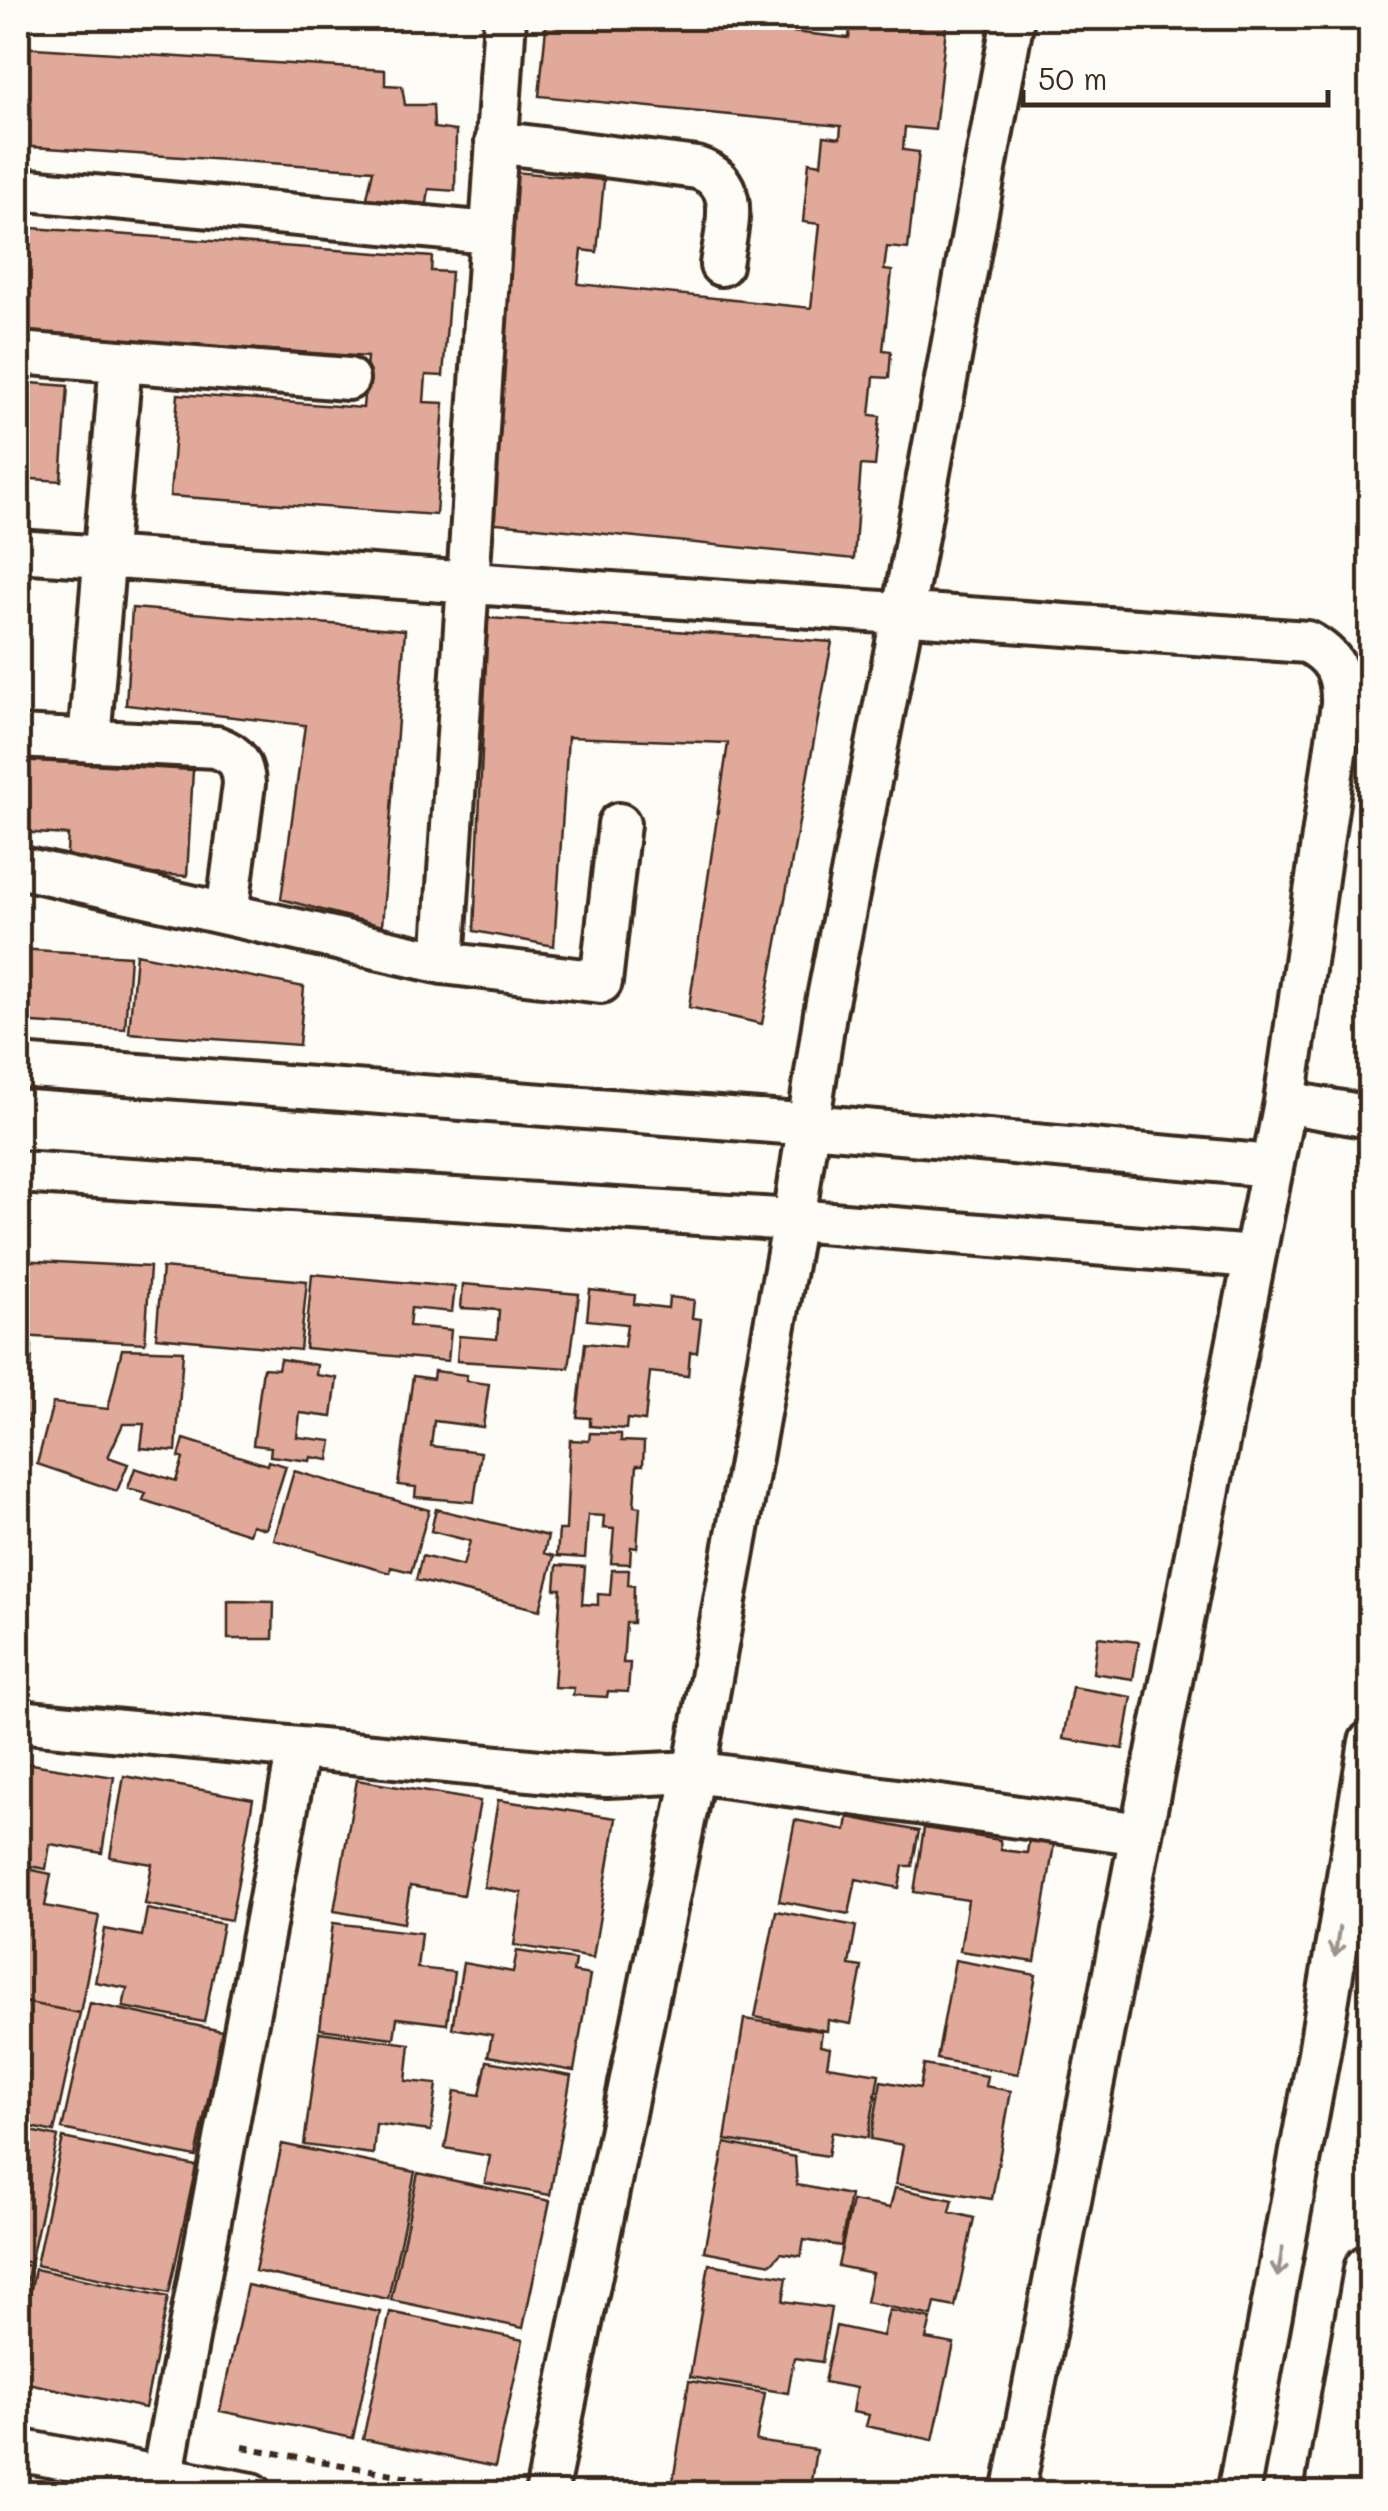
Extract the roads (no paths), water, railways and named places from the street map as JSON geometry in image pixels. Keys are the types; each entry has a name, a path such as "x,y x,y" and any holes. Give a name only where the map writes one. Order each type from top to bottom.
{"main road":[{"path":"1331,2494 1370,2270"}],"street":[{"path":"443,963 504,18"},
{"path":"546,2494 694,1772 794,1220 825,1012 904,612 1013,18"},
{"path":"496,142 710,172 726,190 728,202 722,266"},
{"path":"18,188 490,233"},
{"path":"18,353 348,379"},
{"path":"89,741 121,361"},
{"path":"18,551 1288,638 1324,651 1336,666 1343,684 1342,704 1285,1102 1013,2494"},
{"path":"18,737 216,748 237,758 244,784 227,914"},
{"path":"18,867 443,963 602,982 619,824"},
{"path":"18,1066 808,1125 1272,1166"},
{"path":"1285,1102 1370,1118"},
{"path":"18,1172 794,1220 1254,1257"},
{"path":"18,1721 607,1776 694,1772 1141,1834"},
{"path":"1238,2494 1319,2053 1370,1742"},
{"path":"161,2485 298,1748"},
{"path":"18,2450 161,2485 252,2494"}]}
